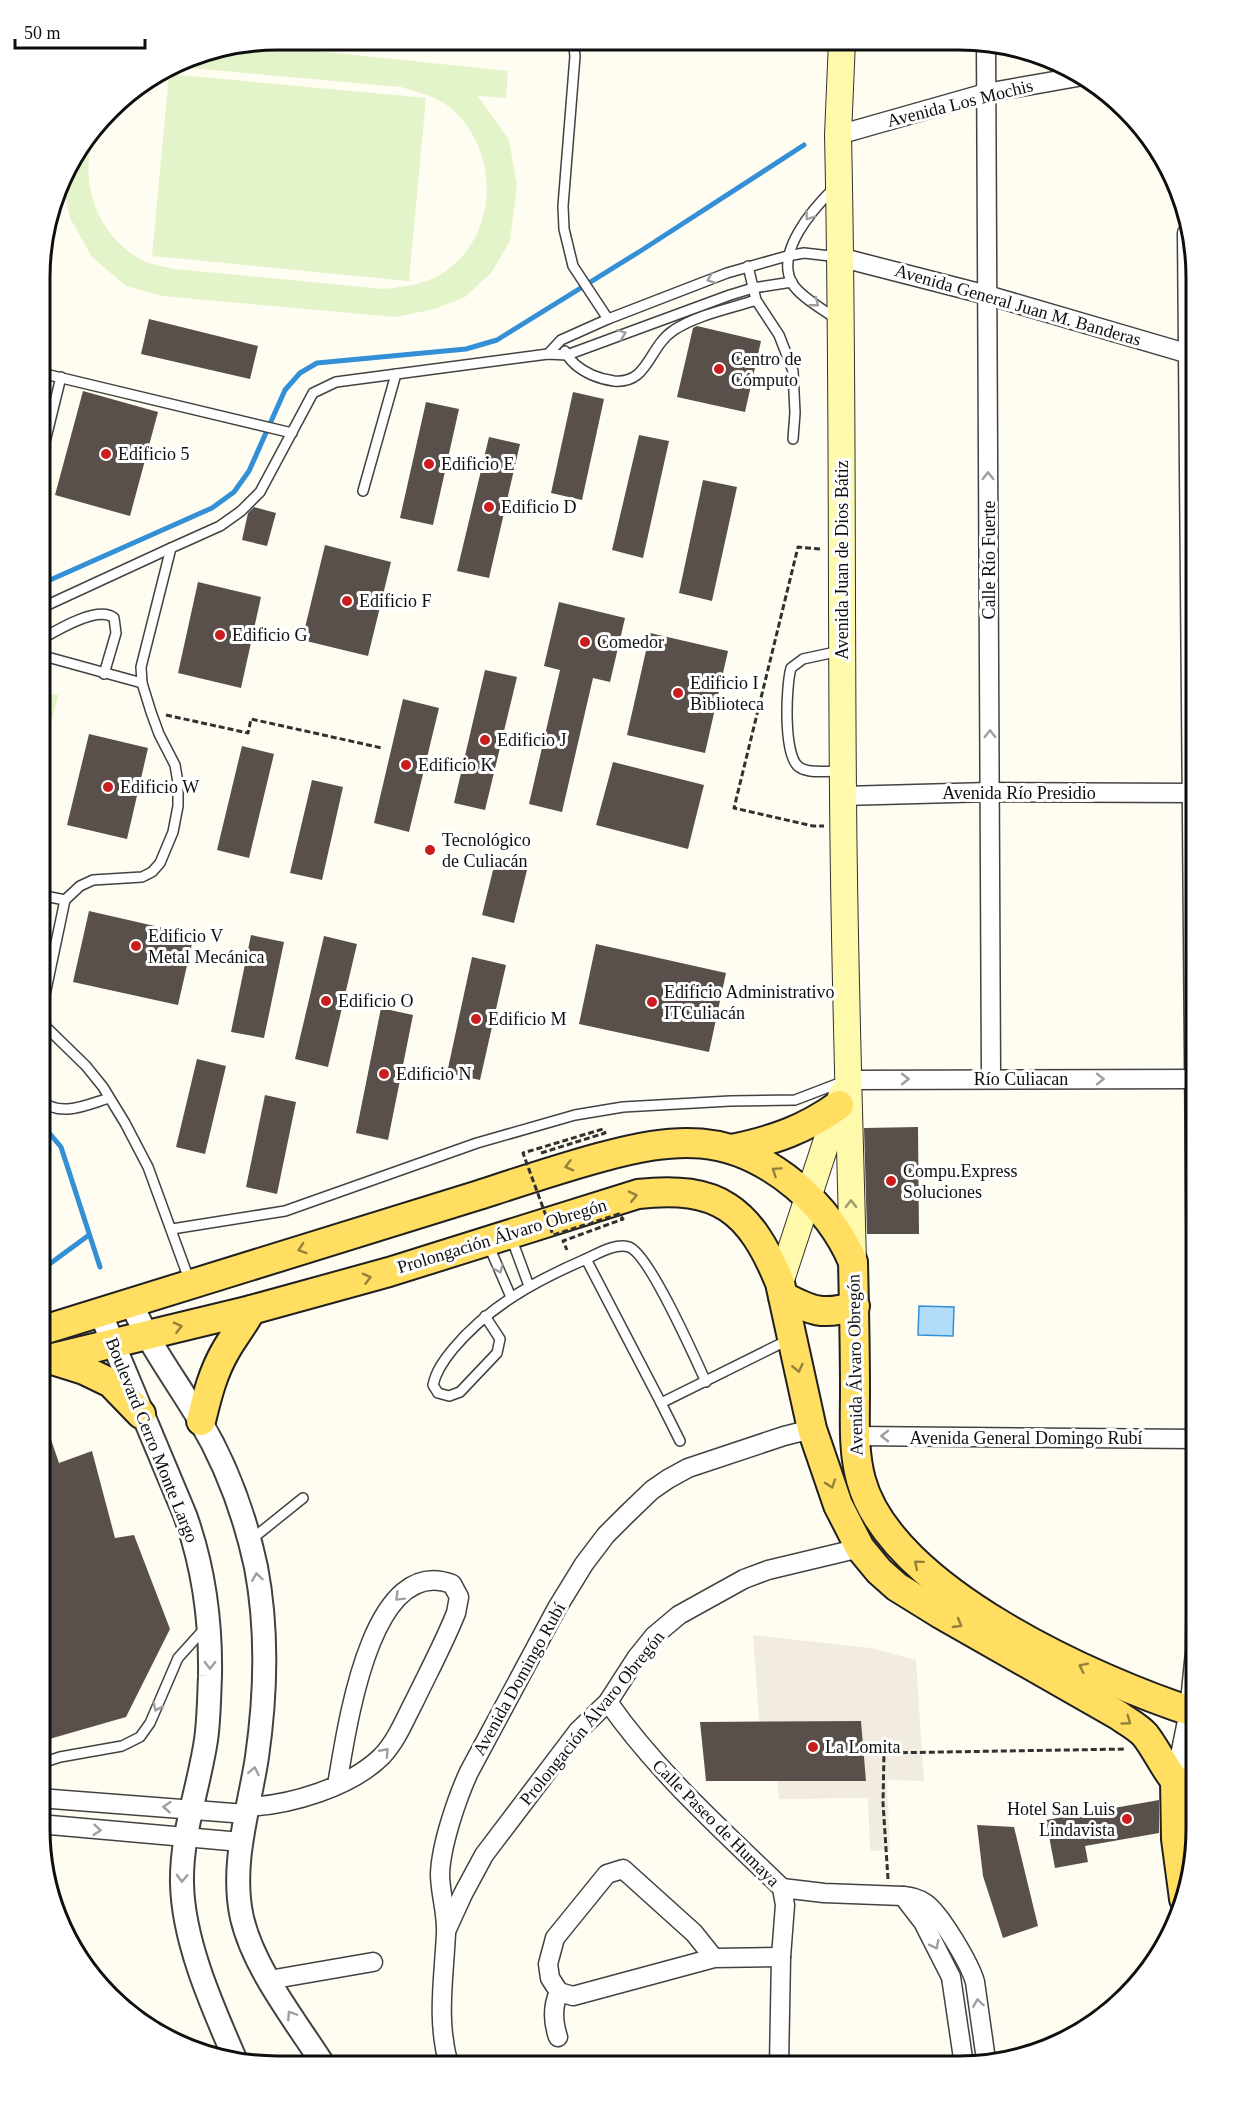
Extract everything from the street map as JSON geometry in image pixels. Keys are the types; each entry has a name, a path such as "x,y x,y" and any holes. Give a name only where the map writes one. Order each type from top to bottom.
{"main road":[{"name":"Avenida Juan de Dios Bátiz","path":"842,50 838,135 843,1092 851,1142 853,1262"},
{"name":"Avenida Juan de Dios Bátiz","path":"782,1289 808,1196 843,1092"},
{"path":"732,1149 789,1134 815,1122 843,1092"},
{"path":"50,1345 100,1312 131,1302 479,1196 549,1172 638,1147 681,1142 732,1149 768,1166 808,1196 838,1231 853,1262"},
{"name":"Prolongación Álvaro Obregón","path":"50,1349 112,1344 251,1310 499,1238 638,1194 675,1192 696,1194 719,1202 736,1212 750,1227 767,1254 782,1289 812,1429"},
{"name":"Avenida Álvaro Obregón","path":"853,1262 857,1457 862,1483 876,1514 891,1537 911,1559 933,1577 974,1607 1035,1643 1111,1681 1186,1710"},
{"path":"782,1289 805,1307 820,1311 837,1312 855,1306"},
{"path":"201,1421 214,1373 227,1347 251,1310"},
{"path":"50,1354 111,1383 141,1414"},
{"name":"Avenida Álvaro Obregón","path":"812,1429 838,1505 860,1548 879,1570 897,1587 939,1613 1118,1715 1143,1733 1185,1788"},
{"path":"1181,1874 1176,1839 1185,1788"}],"street":[{"name":"Calle Río Fuerte","path":"986,51 991,1079"},
{"name":"Avenida Los Mochis","path":"838,135 986,93 1069,78"},
{"name":"Avenida General Juan M. Banderas","path":"839,257 987,294 1186,353"},
{"name":"Avenida Río Presidio","path":"843,784 990,792 1186,793"},
{"name":"Río Culiacan","path":"843,1092 991,1079 1186,1079"},
{"name":"Boulevard Cerro Monte Largo","path":"131,1302 147,1335 201,1421 231,1485 250,1541 261,1611 263,1714 241,1842 238,1884 249,1940 269,1980 318,2056"},
{"name":"Boulevard Cerro Monte Largo","path":"100,1312 185,1515 196,1546 207,1597 210,1692 207,1739 186,1838 182,1882 183,1907 190,1942 232,2051"},
{"name":"Avenida Domingo Rubí","path":"446,2056 441,2020 446,1930 440,1873 446,1842 459,1794 557,1608 596,1547 646,1496 668,1479 705,1462 812,1429"},
{"name":"Avenida General Domingo Rubí","path":"855,1436 1186,1439"},
{"name":"Prolongación Álvaro Obregón","path":"446,1930 484,1855 578,1731 608,1702 654,1636 679,1615 744,1579 768,1570 860,1548"},
{"path":"50,1799 247,1810 271,1806 321,1792 337,1785 374,1763 399,1733 456,1613 459,1598 452,1584 438,1580 415,1584 389,1608 378,1627 365,1656 353,1699 337,1785"},
{"name":"Calle Paseo de Humaya","path":"608,1702 641,1748 782,1888 785,1905 781,1957 779,2056"},
{"path":"50,1825 241,1842"},
{"path":"714,1958 694,1933 624,1869 607,1874 555,1938 548,1964 550,1978 559,1992 567,1996 583,1994 714,1958 781,1957"},
{"path":"782,1888 824,1893 914,1897 934,1910 972,1970 985,2054"},
{"path":"896,1896 923,1922 951,1977 963,2056"},
{"path":"269,1980 373,1962"},
{"path":"558,2037 554,2023 555,2001 559,1992"}],"lane":[{"path":"573,50 574,74 563,206 564,229 573,266 608,319"},
{"path":"839,183 816,206 805,221 788,256 792,282 802,293 840,322"},
{"path":"548,354 561,340 608,319 748,266 788,256 814,254 839,257"},
{"path":"748,266 756,300 779,335 793,371 795,413 793,439"},
{"path":"50,603 220,526 241,511 260,492 287,432 313,393 336,382 548,354 567,355 667,317 753,288 792,282"},
{"path":"561,340 567,355 582,370 596,377 626,381 636,377 642,371 656,346 674,330 686,323 756,300"},
{"path":"363,491 396,374"},
{"path":"50,375 287,432"},
{"path":"50,422 61,377"},
{"path":"50,968 66,900 80,886 93,880 142,878 160,863 169,844 178,806 176,765 159,734 151,712 142,683 141,667 171,548"},
{"path":"50,635 79,620 104,613 110,615 114,618 116,633 104,674"},
{"path":"842,651 803,659 791,668 788,737 791,755 799,767 843,784"},
{"path":"50,658 142,683"},
{"path":"50,897 66,900"},
{"path":"50,1032 86,1066 125,1123 148,1167 191,1285"},
{"path":"172,1229 285,1211 477,1143 575,1115 623,1107 773,1099 795,1100 843,1092"},
{"path":"50,1107 63,1110 109,1098"},
{"path":"499,1238 529,1286"},
{"path":"499,1238 511,1297"},
{"path":"485,1317 500,1339 497,1353 460,1392 449,1396 438,1393 433,1385 439,1369 465,1335 485,1317 529,1286 586,1259 619,1246 627,1246 639,1254 656,1282 706,1382"},
{"path":"586,1259 680,1441"},
{"path":"661,1403 791,1338"},
{"path":"250,1541 303,1498"},
{"path":"50,1760 122,1746 140,1737 150,1723 178,1658 209,1623"}],"path":[{"path":"151,712 248,733 251,718 382,748"},
{"path":"541,1153 605,1133 603,1130 523,1153 553,1235 619,1214 622,1219 563,1241 567,1250"},
{"path":"896,1896 883,1803 884,1753 1154,1749"}],"green space":[{"path":"307,50 508,71 506,98 478,96 509,140 517,186 510,241 491,273 465,297 435,309 395,317 163,296 126,286 92,257 70,218 65,195 73,176 91,145 89,180 92,197 106,227 129,252 151,264 175,269 383,289 413,285 434,278 459,260 473,242 482,221 486,199 486,176 481,154 472,133 458,115 439,101 401,87 185,69 218,57 247,51"},
{"path":"173,74 426,98 409,281 152,256 169,77"},
{"path":"50,693 58,695 50,728"}],"shaded area":[{"path":"753,1635 871,1648 916,1660 924,1781 887,1780 890,1850 870,1851 868,1798 779,1799 777,1781 866,1781 861,1721 759,1721"}],"water":[{"path":"919,1306 954,1307 953,1336 918,1335"}],"building":[{"path":"149,319 258,346 250,379 141,354"},
{"name":"Centro de Cómputo","path":"697,326 761,341 745,412 677,397 693,328"},
{"name":"Edificio 5","path":"83,391 158,412 130,516 55,495"},
{"path":"573,392 604,399 582,500 551,493"},
{"name":"Edificio E","path":"426,402 459,409 433,525 400,518"},
{"path":"639,435 669,441 643,558 612,550"},
{"name":"Edificio D","path":"489,437 520,444 489,578 457,571"},
{"path":"703,480 737,487 712,601 679,593"},
{"path":"254,507 276,513 267,546 242,540 248,513"},
{"name":"Edificio F","path":"325,545 391,562 368,656 302,640"},
{"name":"Edificio G","path":"198,582 261,597 241,688 178,673"},
{"path":"559,602 625,618 610,682 593,678 562,812 529,804 560,670 544,666"},
{"name":"Edificio I Biblioteca","path":"650,633 728,651 705,753 627,735"},
{"name":"Edificio J","path":"485,670 517,677 485,810 454,803"},
{"name":"Edificio K","path":"403,699 439,708 409,832 374,823"},
{"name":"Edificio W","path":"89,734 148,748 127,839 67,825"},
{"path":"242,746 274,754 249,858 217,850"},
{"path":"613,762 704,785 688,849 596,825"},
{"path":"312,780 343,787 322,880 290,873"},
{"path":"495,862 527,870 514,923 482,915"},
{"name":"Edificio V Metal Mecánica","path":"89,911 194,935 178,1005 73,982"},
{"path":"251,935 284,942 264,1038 231,1032"},
{"name":"Edificio O","path":"324,936 357,944 328,1067 295,1059"},
{"name":"Edificio Administrativo ITCuliacán","path":"596,944 726,973 709,1052 579,1024"},
{"name":"Edificio M","path":"472,957 506,965 480,1080 447,1073"},
{"name":"Edificio N","path":"381,1008 413,1015 388,1140 356,1133"},
{"path":"197,1059 226,1066 205,1154 176,1147"},
{"path":"265,1095 296,1102 277,1194 246,1187"},
{"name":"Compu.Express Soluciones","path":"918,1127 919,1234 867,1234 864,1128"},
{"path":"50,1437 59,1463 92,1451 115,1538 134,1535 170,1629 126,1717 50,1739"},
{"path":"861,1721 866,1781 706,1781 700,1722"},
{"path":"1159,1800 1159,1833 1085,1846 1088,1862 1055,1868 1046,1820"},
{"path":"977,1825 1014,1827 1038,1926 1003,1938 983,1876"}],"waterway":[{"path":"50,580 212,508 234,492 249,471 285,390 300,373 317,363 466,349 497,340 804,145"},
{"path":"50,1134 61,1147 100,1267"},
{"path":"50,1264 89,1235"}],"place":[{"name":"Centro de Cómputo","path":"719,369"},
{"name":"Edificio 5","path":"106,454"},
{"name":"Edificio E","path":"429,464"},
{"name":"Edificio D","path":"489,507"},
{"name":"Edificio F","path":"347,601"},
{"name":"Edificio G","path":"220,635"},
{"name":"Comedor","path":"585,642"},
{"name":"Edificio I Biblioteca","path":"678,693"},
{"name":"Edificio J","path":"485,740"},
{"name":"Edificio K","path":"406,765"},
{"name":"Edificio W","path":"108,787"},
{"name":"Tecnológico de Culiacán","path":"430,850"},
{"name":"Edificio V Metal Mecánica","path":"136,946"},
{"name":"Edificio O","path":"326,1001"},
{"name":"Edificio Administrativo ITCuliacán","path":"652,1002"},
{"name":"Edificio M","path":"476,1019"},
{"name":"Edificio N","path":"384,1074"},
{"name":"Compu.Express Soluciones","path":"891,1181"},
{"name":"La Lomita","path":"813,1747"},
{"name":"Hotel San Luis Lindavista","path":"1127,1819"}]}
